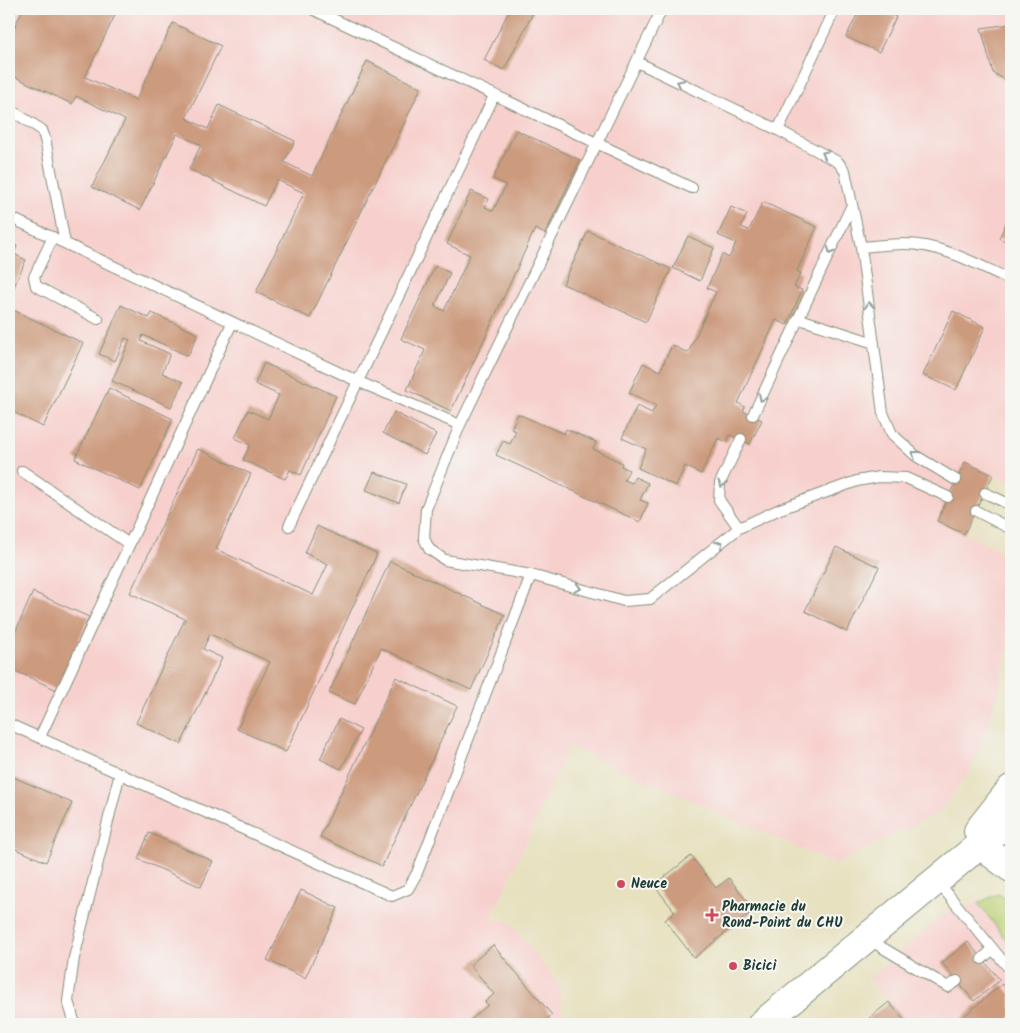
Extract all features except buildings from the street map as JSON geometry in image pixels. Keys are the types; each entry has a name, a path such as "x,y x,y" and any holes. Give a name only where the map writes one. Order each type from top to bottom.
{"main road":[{"path":"936,879 1011,789"},
{"path":"762,1024 1011,819"},
{"path":"979,844 1011,868"}],"lane":[{"path":"312,9 597,145 692,188"},
{"path":"662,9 460,425 426,510 424,538 429,549 445,560 531,575 624,601 650,599 739,528 780,509 856,481 879,477 906,478 948,497"},
{"path":"778,130 835,9"},
{"path":"637,62 778,130 838,162 845,171 851,207 861,247 883,413 892,434 916,456 956,480"},
{"path":"289,526 494,96"},
{"path":"9,109 42,130 65,243"},
{"path":"754,415 851,207"},
{"path":"9,216 357,381 460,425"},
{"path":"53,237 34,277 36,286 98,319"},
{"path":"861,247 905,244 924,246 947,252 1011,280"},
{"path":"800,319 874,343"},
{"path":"40,737 232,322"},
{"path":"739,528 719,500 720,483 741,440"},
{"path":"22,471 129,544"},
{"path":"985,493 1011,505"},
{"path":"976,510 1011,529"},
{"path":"9,724 392,896 408,889 426,852 531,575"},
{"path":"76,1024 68,1001 74,958 120,773"},
{"path":"936,879 1011,971"},
{"path":"866,938 948,987 957,981"},
{"path":"982,959 993,949"}],"shaded area":[{"path":"9,9 1011,9 1011,482 993,475 965,534 998,549 1011,559 1011,635 996,700 971,770 938,813 835,864 569,746 491,919 510,922 559,985 563,1017 578,1024 9,1024"},
{"path":"998,894 1011,901 1011,1024 862,1024 889,1002 868,979 945,913 978,903"}],"green space":[{"path":"998,894 1011,901 1011,946 978,903"}],"place":[{"name":"Neuce","path":"621,884"},
{"name":"Pharmacie du Rond-Point du CHU","path":"712,915"},
{"name":"Bicici","path":"733,966"}]}
